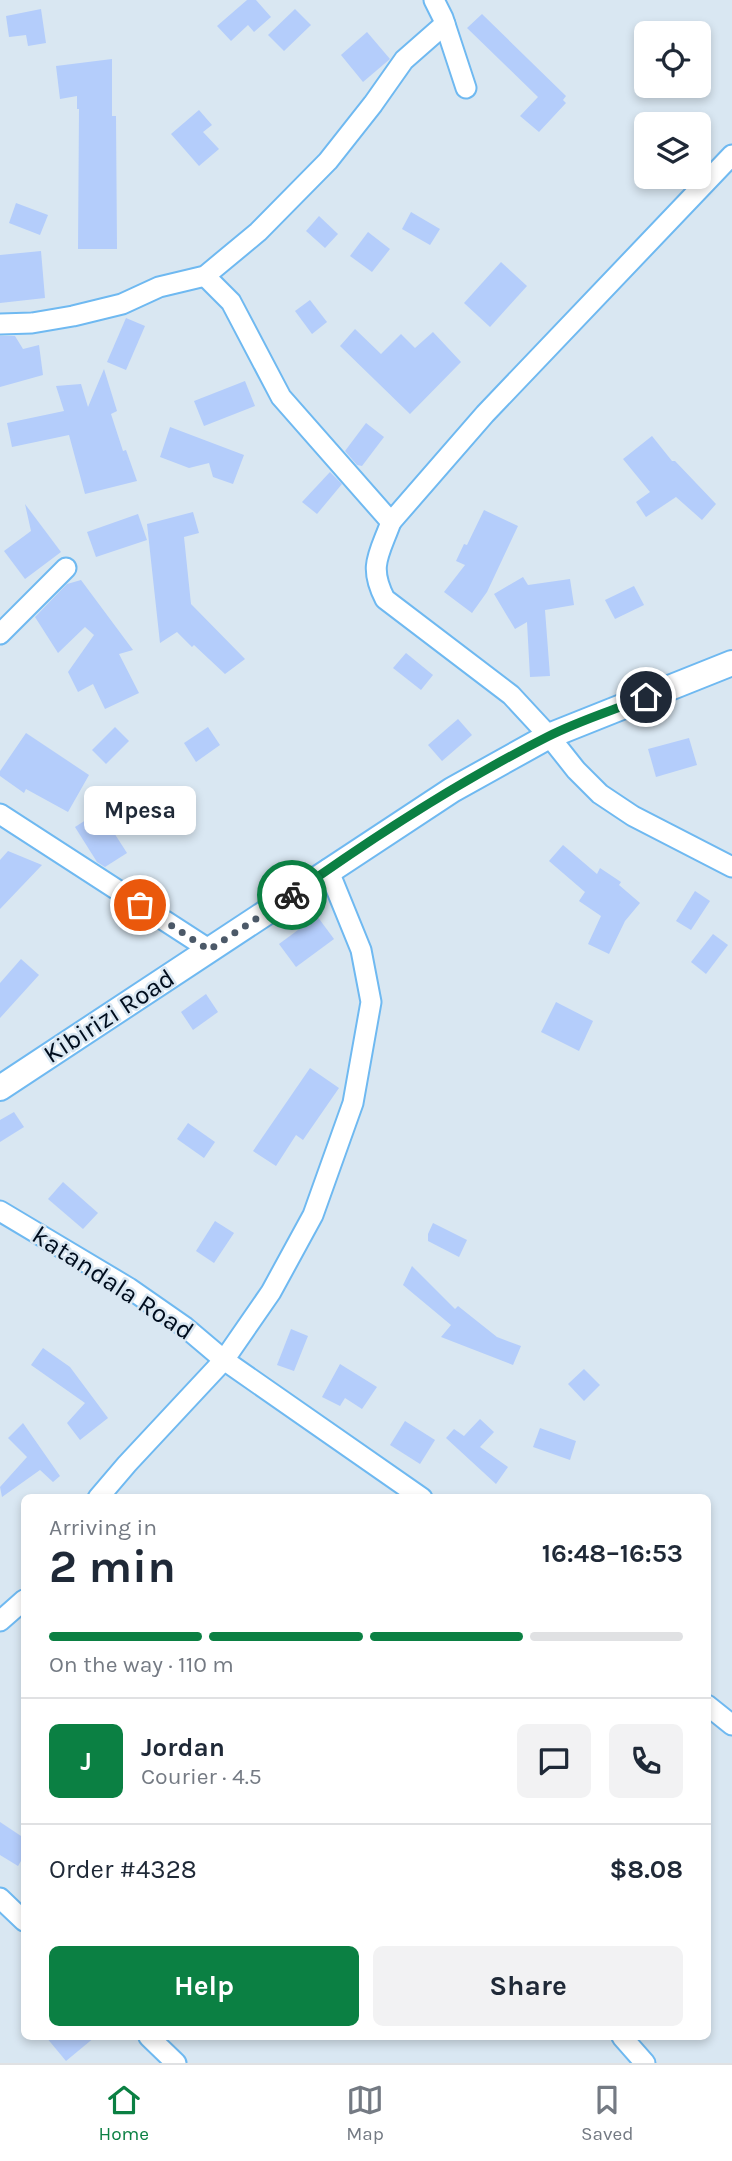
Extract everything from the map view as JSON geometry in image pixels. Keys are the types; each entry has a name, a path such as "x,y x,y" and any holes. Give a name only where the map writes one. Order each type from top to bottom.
{"street":[{"path":"434,0 445,24 466,88"},
{"path":"0,324 32,323 74,316 122,304 159,287 205,275 258,232 328,161 404,60 445,24"},
{"path":"732,155 485,414 391,522 374,568 385,599 511,695 600,794 633,816 732,867"},
{"path":"205,275 231,302 281,397 391,522"},
{"path":"0,634 66,568"},
{"name":"Kibirizi Road","path":"0,1088 328,869 452,790 549,736 732,663"},
{"path":"0,814 209,950"},
{"path":"101,1494 224,1360 271,1292 313,1215 353,1103 370,1002 361,950 328,869"},
{"name":"katandala Road","path":"0,1211 129,1288 184,1327 224,1360 416,1494"},
{"path":"0,1621 21,1603"},
{"path":"711,1708 732,1725"},
{"path":"0,1898 21,1918"},
{"path":"152,2040 176,2063"},
{"path":"625,2040 645,2063"}],"building":[{"path":"247,0 256,0 271,17 254,32 248,25 231,41 217,26"},
{"path":"41,9 46,43 28,46 26,35 9,37 6,16"},
{"path":"295,9 311,25 284,51 268,35"},
{"path":"482,14 566,96 563,100 566,103 539,132 520,116 538,97 467,28"},
{"path":"367,32 390,59 363,82 341,55"},
{"path":"112,59 112,116 116,116 117,249 78,249 79,109 77,96 60,99 56,66"},
{"path":"199,110 212,125 203,132 219,149 199,166 171,134"},
{"path":"16,203 48,215 40,235 9,223"},
{"path":"411,212 440,229 430,245 402,229"},
{"path":"319,216 338,234 325,248 306,231"},
{"path":"368,232 390,249 372,272 350,256"},
{"path":"41,251 45,298 0,303 0,255"},
{"path":"501,262 527,286 490,327 464,303"},
{"path":"310,300 327,322 312,334 295,311"},
{"path":"126,318 145,326 126,370 107,362"},
{"path":"355,329 381,354 401,334 415,348 433,332 461,362 410,414 340,346"},
{"path":"0,336 15,336 23,349 39,345 43,375 0,387"},
{"path":"104,369 117,411 111,414 123,451 126,450 137,481 85,494 69,435 12,447 7,423 64,411 56,386 81,384 88,407"},
{"path":"245,381 255,406 204,426 194,401"},
{"path":"366,423 384,437 362,466 357,465 345,451"},
{"path":"170,427 244,455 233,484 213,477 209,463 189,468 160,457"},
{"path":"652,436 672,461 716,504 702,520 676,497 646,517 636,502 650,492 623,459"},
{"path":"330,472 342,484 317,514 302,502"},
{"path":"25,504 61,552 25,579 4,551 31,531"},
{"path":"484,510 518,526 487,592 472,613 444,592 465,565 456,561"},
{"path":"193,512 199,533 184,537 191,604 245,659 225,674 177,632 160,643 147,524"},
{"path":"138,514 147,540 96,557 87,532"},
{"path":"523,577 528,585 570,579 574,605 545,610 550,676 530,677 527,622 515,629 494,594"},
{"path":"81,580 133,650 119,654 139,693 105,709 93,684 78,692 68,672 94,635 85,627 58,653 35,617 67,584"},
{"path":"634,586 644,605 615,619 605,600"},
{"path":"406,653 433,675 421,690 393,668"},
{"path":"458,719 472,735 442,761 428,745"},
{"path":"115,727 129,741 106,764 92,750"},
{"path":"208,727 220,745 196,762 184,743"},
{"path":"26,733 89,775 68,812 26,789 24,793 0,776 0,771"},
{"path":"689,738 697,765 656,777 648,749"},
{"path":"100,811 127,853 105,867 97,862 75,827"},
{"path":"563,845 597,874 600,868 621,882 619,885 640,903 625,921 609,954 588,944 601,916 579,901 585,892 549,861"},
{"path":"8,851 42,865 0,909 0,860"},
{"path":"695,891 710,901 691,930 676,921"},
{"path":"317,916 334,939 296,967 279,944"},
{"path":"713,934 728,945 706,974 691,962"},
{"path":"21,959 39,975 0,1018 0,983"},
{"path":"206,994 218,1012 193,1030 181,1012"},
{"path":"556,1002 593,1021 579,1051 541,1032"},
{"path":"310,1068 339,1088 303,1140 296,1135 276,1166 253,1151"},
{"path":"14,1112 24,1127 0,1142 0,1120"},
{"path":"188,1123 215,1142 204,1158 177,1139"},
{"path":"63,1182 98,1213 83,1229 48,1199"},
{"path":"215,1221 234,1233 214,1263 196,1251"},
{"path":"433,1223 467,1240 459,1257 428,1241"},
{"path":"412,1266 455,1309 458,1306 497,1337 521,1346 513,1365 441,1337 451,1325 403,1285"},
{"path":"291,1329 308,1336 294,1371 277,1365"},
{"path":"43,1348 70,1367 108,1418 80,1440 67,1423 85,1403 31,1365"},
{"path":"340,1364 377,1387 362,1409 345,1398 340,1406 322,1397"},
{"path":"584,1369 600,1385 584,1401 568,1384"},
{"path":"480,1419 494,1432 480,1447 508,1467 496,1484 446,1438 454,1429 464,1436"},
{"path":"405,1421 435,1440 420,1464 390,1445"},
{"path":"23,1423 60,1476 53,1482 40,1470 2,1497 0,1487 27,1457 8,1438"},
{"path":"540,1428 576,1441 570,1460 533,1447"},
{"path":"0,1822 21,1836 21,1861 18,1866 0,1855"},
{"path":"48,2040 91,2040 66,2061"}],"way so far":[{"path":"140,905 209,950 292,895"}],"place":[{"name":"Mpesa","path":"140,905"}],"route":[{"path":"292,895 452,790 549,736 646,697"}]}
